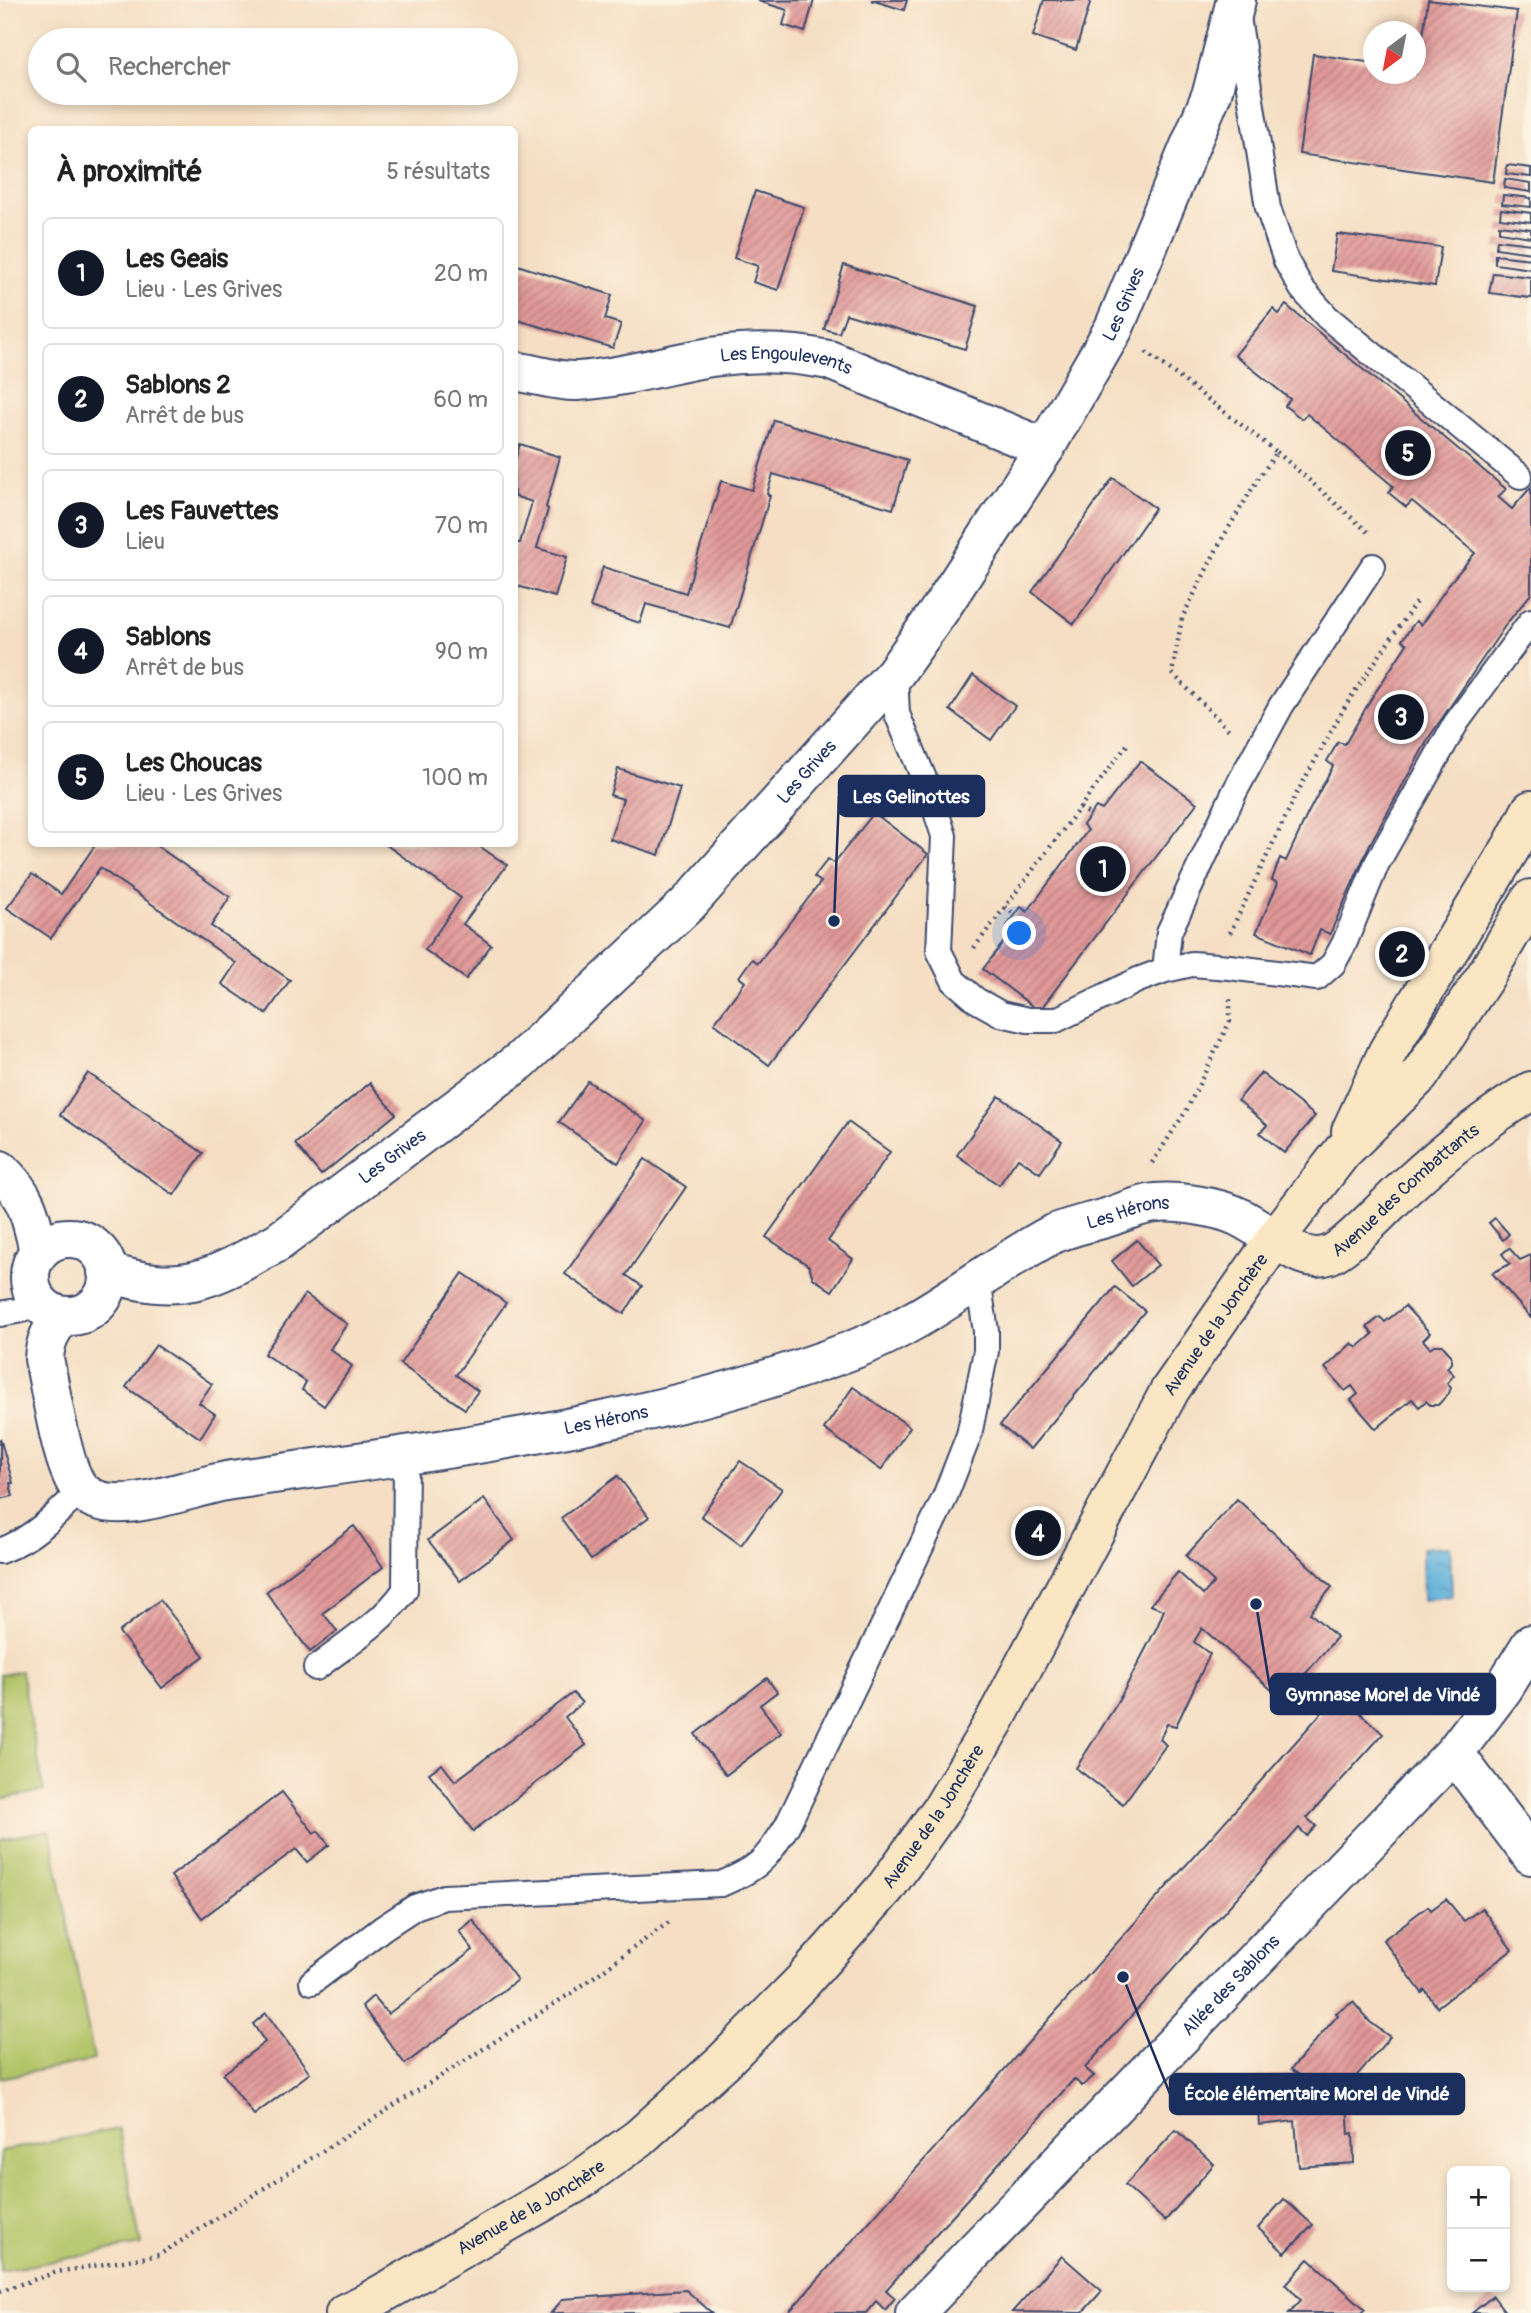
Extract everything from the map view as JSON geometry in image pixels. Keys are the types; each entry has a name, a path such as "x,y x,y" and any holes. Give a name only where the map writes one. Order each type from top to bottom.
{"street":[{"name":"Les Grives","path":"107,1272 135,1281 168,1285 197,1281 238,1264 278,1242 520,1061 690,903 895,673 1045,448 1114,328 1212,93 1235,1"},
{"name":"Les Engoulevents","path":"518,372 575,381 619,376 713,357 772,352 810,356 829,360 1045,448"},
{"name":"Avenue de la Jonchère","path":"1342,1152 1388,1051 1531,810"},
{"name":"Avenue de la Jonchère","path":"345,2313 576,2183 639,2138 724,2061 846,1934 886,1887 943,1807 994,1722 1170,1390 1275,1239 1342,1152 1420,1075 1486,975 1531,899"},
{"name":"Avenue des Combattants","path":"1275,1239 1313,1258 1337,1252 1410,1182 1505,1107 1531,1091"},
{"path":"0,1170 27,1203 39,1251"},
{"name":"Les Hérons","path":"80,1491 104,1503 140,1502 226,1480 503,1440 764,1382 860,1347 934,1309 1052,1234 1155,1202 1182,1204 1237,1216 1275,1239"},
{"path":"66,1238 80,1240 93,1247 103,1258 107,1272 107,1286 102,1299 91,1310 78,1316 51,1310 32,1291 29,1277 32,1263 39,1251 52,1242 66,1238"},
{"path":"51,1310 50,1333 44,1359 67,1465 80,1491"},
{"name":"Allée des Sablons","path":"915,2313 1454,1753 1503,1689 1531,1644"},
{"path":"1454,1753 1531,1856"}],"lane":[{"path":"1235,1 1268,208 1286,261 1302,289 1327,317 1520,476"},
{"path":"1166,970 1169,932 1235,791 1281,706 1373,566"},
{"path":"895,673 897,714 930,793 944,836 939,951 954,981 976,1000 1001,1014 1028,1020 1056,1020 1114,990 1166,970 1192,964 1317,978 1333,964 1344,944 1377,863 1426,773 1469,704 1531,621"},
{"path":"312,1982 415,1907 444,1897 721,1884 748,1873 768,1856 787,1826 944,1499 969,1435 986,1351 986,1331 978,1281"},
{"path":"0,1314 22,1310 51,1310"},
{"path":"316,1668 379,1620 396,1604 405,1590 406,1455"},
{"path":"0,1551 9,1548 55,1517 80,1491"}],"path":[{"path":"1114,328 1277,452 1386,547 1373,566"},
{"path":"1255,755 1172,673 1182,618 1222,539 1277,452"},
{"path":"1119,1213 1186,1111 1230,1021 1229,967 1224,945 1297,793 1347,703 1416,602"},
{"path":"953,977 1127,745"},
{"path":"1080,808 1090,815"},
{"path":"1005,908 1015,915"},
{"path":"0,2291 57,2272 159,2255 576,1990 721,1884"}],"green space":[{"path":"21,1671 44,1791 0,1799 0,1675"},
{"path":"50,1830 94,2060 0,2078 0,1839"},
{"path":"119,2129 141,2245 0,2271 0,2151"}],"water":[{"path":"1450,1546 1452,1596 1423,1600 1422,1548"}],"building":[{"path":"814,0 805,32 783,25 787,10 758,1"},
{"path":"871,0 907,0 904,10"},
{"path":"1044,0 1091,0 1076,50 1033,36"},
{"path":"1428,0 1517,11 1493,182 1299,154 1313,54 1363,61 1363,84 1426,84 1425,21"},
{"path":"1507,165 1531,168 1531,177 1506,174"},
{"path":"1505,179 1531,183 1531,192 1504,188"},
{"path":"755,191 804,207 778,290 753,282 758,266 734,258"},
{"path":"1503,195 1531,198 1531,207 1502,204"},
{"path":"1501,209 1531,213 1531,222 1500,218"},
{"path":"1499,225 1531,229 1531,237 1499,232"},
{"path":"1337,234 1441,247 1435,286 1331,271"},
{"path":"1497,240 1531,244 1531,253 1496,248"},
{"path":"1495,255 1531,259 1531,269 1495,264"},
{"path":"518,265 612,295 605,319 621,324 613,348 518,320"},
{"path":"844,265 978,306 965,349 846,314 839,333 824,329"},
{"path":"1493,273 1531,277 1531,298 1489,293"},
{"path":"1286,305 1506,489 1498,497 1512,509 1531,487 1531,594 1507,623 1430,736 1370,844 1330,934 1320,930 1310,955 1256,933 1278,883 1272,880 1280,858 1286,861 1333,766 1327,761 1338,742 1345,744 1407,644 1402,640 1416,621 1421,625 1452,580 1475,553 1412,501 1406,507 1389,493 1393,486 1307,414 1302,419 1285,406 1290,399 1235,355 1273,309 1279,314"},
{"path":"774,420 908,460 893,509 773,474 767,494 770,496 730,628 646,604 640,623 590,607 603,567 686,593 721,481 752,490"},
{"path":"520,444 560,457 537,548 567,557 555,597 518,586 518,543 532,502 518,497"},
{"path":"1113,478 1155,508 1074,624 1032,592"},
{"path":"973,675 1015,706 991,740 950,710"},
{"path":"1140,761 1197,803 1039,1011 983,969 1013,930 1007,926 1021,907 1027,912 1088,830 1083,825 1096,807 1102,810"},
{"path":"618,769 680,788 659,855 610,839 623,799 610,795"},
{"path":"874,813 928,854 769,1065 714,1023 745,982 739,977 752,959 758,963 821,882 814,877 828,859 834,863"},
{"path":"94,847 158,847 230,897 211,926 290,980 266,1014 222,984 236,963 100,868 51,938 7,908 32,874 61,894"},
{"path":"389,847 480,847 507,865 463,924 491,945 466,979 425,950 461,898"},
{"path":"88,1073 203,1153 174,1195 60,1115"},
{"path":"1261,1073 1315,1116 1284,1153 1260,1133 1267,1125 1238,1100"},
{"path":"588,1081 646,1121 618,1163 559,1122"},
{"path":"370,1083 396,1114 321,1175 295,1144"},
{"path":"999,1096 1062,1141 1040,1173 1018,1158 999,1185 957,1155"},
{"path":"848,1122 890,1152 828,1241 853,1259 832,1291 813,1278 809,1266 766,1237"},
{"path":"645,1159 686,1187 626,1275 642,1286 624,1314 565,1274"},
{"path":"1495,1218 1509,1234 1503,1240 1489,1223"},
{"path":"1137,1240 1158,1265 1132,1286 1112,1261"},
{"path":"1509,1248 1520,1260 1531,1255 1531,1318 1492,1273 1510,1264 1502,1254"},
{"path":"463,1273 506,1303 456,1375 478,1391 465,1409 400,1364"},
{"path":"1115,1287 1145,1311 1030,1449 1000,1425"},
{"path":"305,1294 347,1324 330,1349 352,1366 324,1406 302,1390 306,1382 264,1354"},
{"path":"1405,1306 1430,1333 1423,1340 1430,1348 1442,1345 1451,1355 1451,1363 1447,1368 1454,1375 1447,1383 1451,1388 1438,1405 1430,1405 1426,1401 1419,1407 1412,1399 1376,1429 1351,1400 1358,1394 1352,1386 1345,1391 1325,1368 1352,1343 1357,1348 1373,1334 1367,1327 1380,1317 1385,1322"},
{"path":"156,1345 212,1384 199,1403 215,1414 200,1438 126,1387"},
{"path":"853,1387 910,1427 881,1470 824,1429"},
{"path":"0,1438 13,1483 10,1483 13,1496 0,1499"},
{"path":"740,1461 782,1489 741,1545 701,1516"},
{"path":"618,1476 649,1517 591,1560 561,1518"},
{"path":"484,1499 514,1540 460,1581 428,1540"},
{"path":"1237,1499 1332,1587 1310,1613 1337,1637 1283,1700 1202,1628 1194,1642 1210,1654 1176,1726 1167,1724 1160,1739 1166,1745 1123,1804 1076,1768 1118,1702 1157,1627 1164,1610 1150,1605 1178,1572 1203,1595 1214,1582 1186,1556"},
{"path":"354,1526 383,1567 323,1613 337,1631 310,1652 266,1592"},
{"path":"160,1600 204,1656 162,1688 119,1632"},
{"path":"767,1678 777,1692 760,1705 781,1733 726,1775 695,1734"},
{"path":"573,1693 582,1703 565,1717 586,1745 473,1831 429,1773 442,1764 455,1781"},
{"path":"1339,1693 1383,1734 1307,1818 1316,1826 1307,1836 1299,1828 1085,2068 1094,2076 1082,2086 1074,2079 886,2290 895,2298 885,2310 876,2301 866,2313 788,2313"},
{"path":"282,1792 314,1833 318,1831 329,1845 307,1862 296,1849 202,1918 171,1876"},
{"path":"1446,1899 1464,1921 1482,1908 1512,1950 1437,2007 1425,1990 1422,1993 1383,1940 1428,1906 1431,1910"},
{"path":"473,1920 517,1980 405,2064 362,2006 373,1996 388,2014 473,1950 459,1931"},
{"path":"1353,2002 1370,2022 1390,2037 1346,2088 1349,2134 1353,2133 1354,2163 1299,2167 1295,2121 1259,2125 1256,2077 1298,2074 1291,2069 1338,2015 1336,2013"},
{"path":"266,2013 310,2073 254,2115 223,2074 265,2042 253,2024"},
{"path":"1176,2130 1214,2164 1165,2221 1125,2185"},
{"path":"1284,2199 1313,2225 1285,2253 1258,2228"},
{"path":"1062,2256 1102,2291 1082,2313 1012,2312"},
{"path":"1309,2259 1365,2309 1361,2313 1289,2313 1301,2300 1286,2284"},
{"path":"686,2290 712,2313 551,2313 563,2299"},
{"path":"1493,2296 1506,2313 1472,2313"}],"place":[{"name":"Les Choucas","path":"1408,453"},
{"name":"Les Fauvettes","path":"1401,717"},
{"name":"Les Geais","path":"1103,869"},
{"name":"Les Gelinottes","path":"834,921"},
{"name":"Sablons 2","path":"1402,954"},
{"name":"Sablons","path":"1038,1533"},
{"name":"Gymnase Morel de Vindé","path":"1256,1604"},
{"name":"École élémentaire Morel de Vindé","path":"1123,1977"}]}
